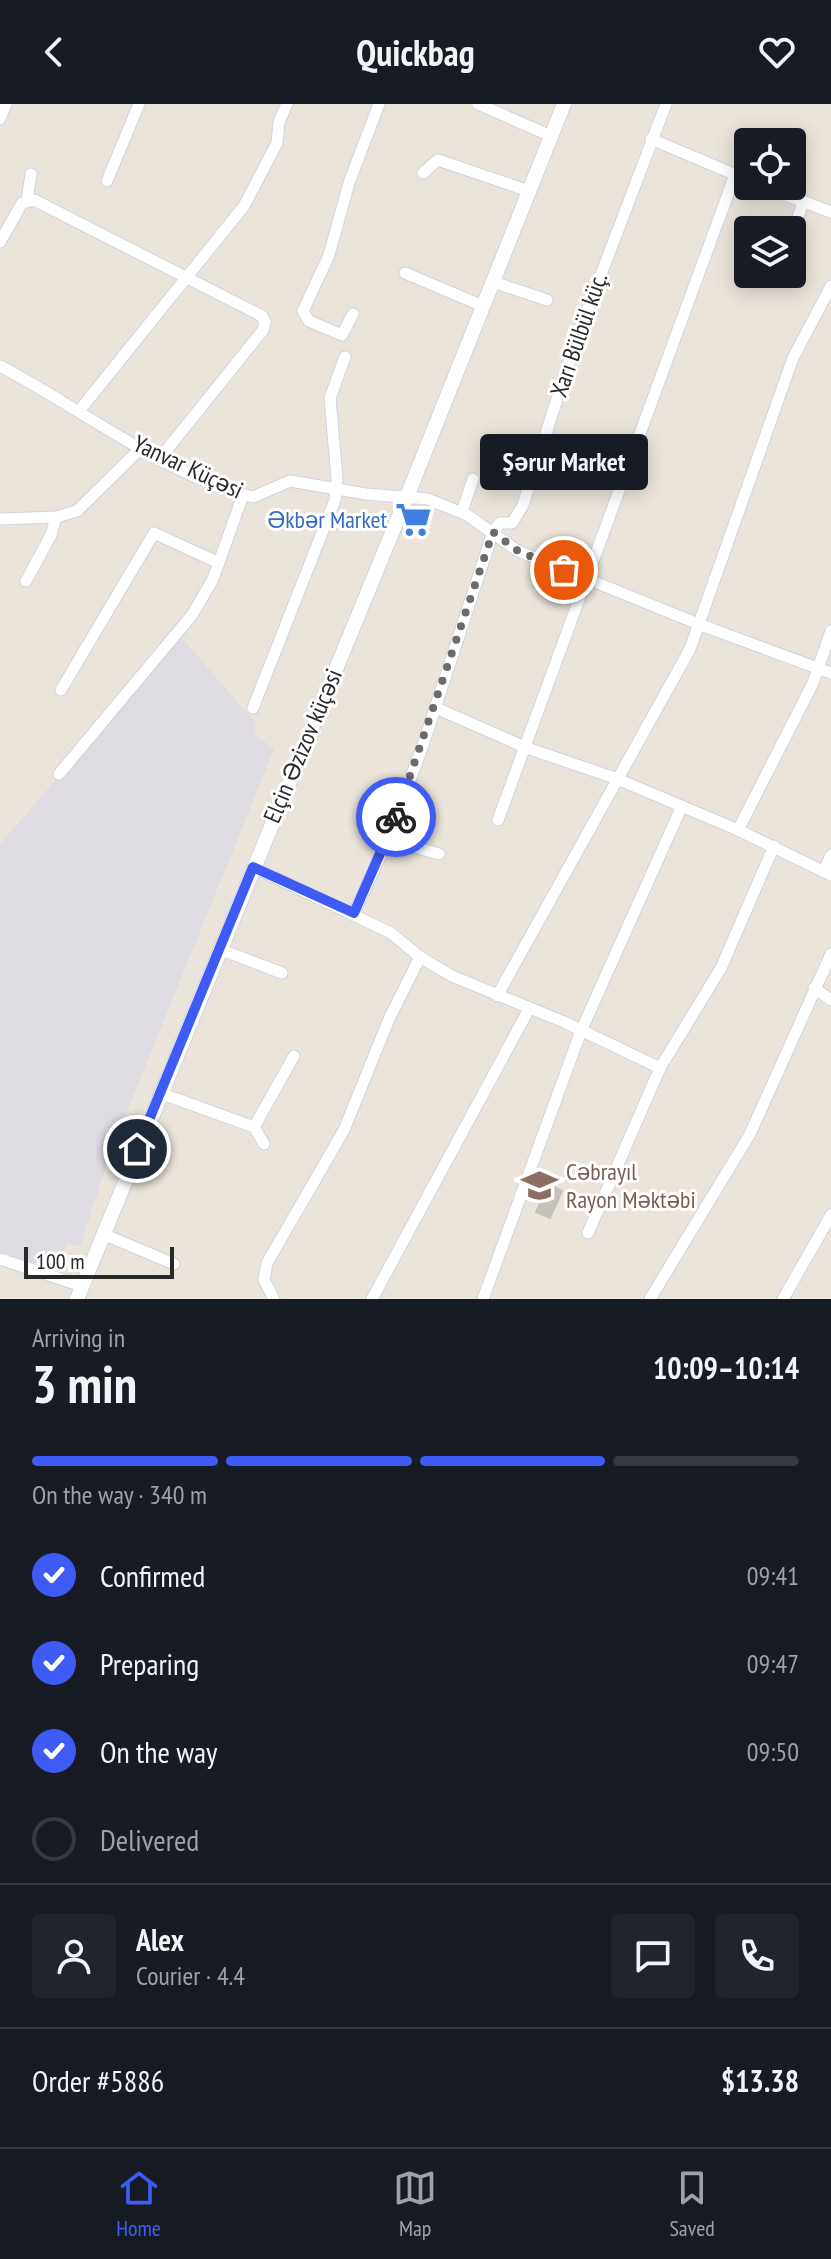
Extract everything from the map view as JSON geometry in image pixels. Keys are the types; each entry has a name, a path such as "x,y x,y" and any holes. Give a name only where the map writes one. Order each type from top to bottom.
{"street":[{"path":"0,119 6,104"},
{"path":"107,181 139,104"},
{"path":"79,411 189,278 259,180 277,143 279,122 287,104"},
{"path":"353,314 342,335 309,321 303,311 329,255 349,183 379,104"},
{"path":"478,104 551,136"},
{"name":"Elçin Əzizov küçəsi","path":"80,1292 408,494 564,104"},
{"name":"Xarı Bülbül küç.","path":"493,532 500,523 512,523 523,505 575,343 666,104"},
{"path":"651,139 734,175"},
{"path":"423,173 438,160 529,191"},
{"path":"0,242 27,200 31,174"},
{"path":"498,820 734,178"},
{"path":"27,200 255,311 265,322 161,457"},
{"path":"796,200 831,212"},
{"path":"798,216 803,203"},
{"path":"405,273 483,306"},
{"path":"493,282 547,300"},
{"path":"497,996 701,625 793,358 831,286"},
{"path":"253,708 337,490 330,398 345,357"},
{"name":"Yanvar Küçəsi","path":"0,366 142,447 243,495 260,496 284,482 337,490 408,494 462,512 518,551 701,625 831,673"},
{"path":"0,519 56,517 82,508 142,447"},
{"path":"462,512 473,479"},
{"path":"59,774 184,627 207,592 243,495"},
{"path":"26,581 51,535 56,517"},
{"path":"354,913 388,839 436,708 493,532"},
{"path":"61,690 154,533 163,534 219,563"},
{"path":"738,830 818,668 831,631"},
{"path":"436,708 527,748 615,778 682,806 827,873 831,855"},
{"path":"483,1299 581,1031 682,806"},
{"path":"388,839 439,854"},
{"path":"588,1233 660,1068 721,968 774,846"},
{"path":"253,867 354,913 391,933 420,957 497,996 660,1068"},
{"path":"219,949 282,973"},
{"path":"650,1299 750,1134 783,1068 814,988 825,978 831,954"},
{"path":"274,1299 264,1280 267,1263 344,1130 389,1019 420,957"},
{"path":"814,988 831,1000"},
{"path":"372,1299 529,1009"},
{"path":"254,1127 294,1056"},
{"path":"160,1093 254,1127 264,1144"},
{"path":"783,1299 831,1215"},
{"path":"103,1234 174,1264"},
{"path":"0,1259 80,1292"}],"shaded area":[{"path":"181,637 255,722 254,734 274,749 111,1151 80,1247 67,1244 55,1270 0,1251 0,844"}],"building":[{"path":"537,1179 562,1191 550,1218 536,1212 545,1192 534,1186"}],"way so far":[{"path":"396,817 486,561 493,532 518,551 564,570"}],"place":[{"name":"Əkbər Market","path":"413,520"},
{"name":"Şərur Market","path":"564,570"},
{"name":"Cəbrayıl Rayon Məktəbi","path":"540,1186"}],"route":[{"path":"137,1149 253,867 354,913 396,817"}]}
